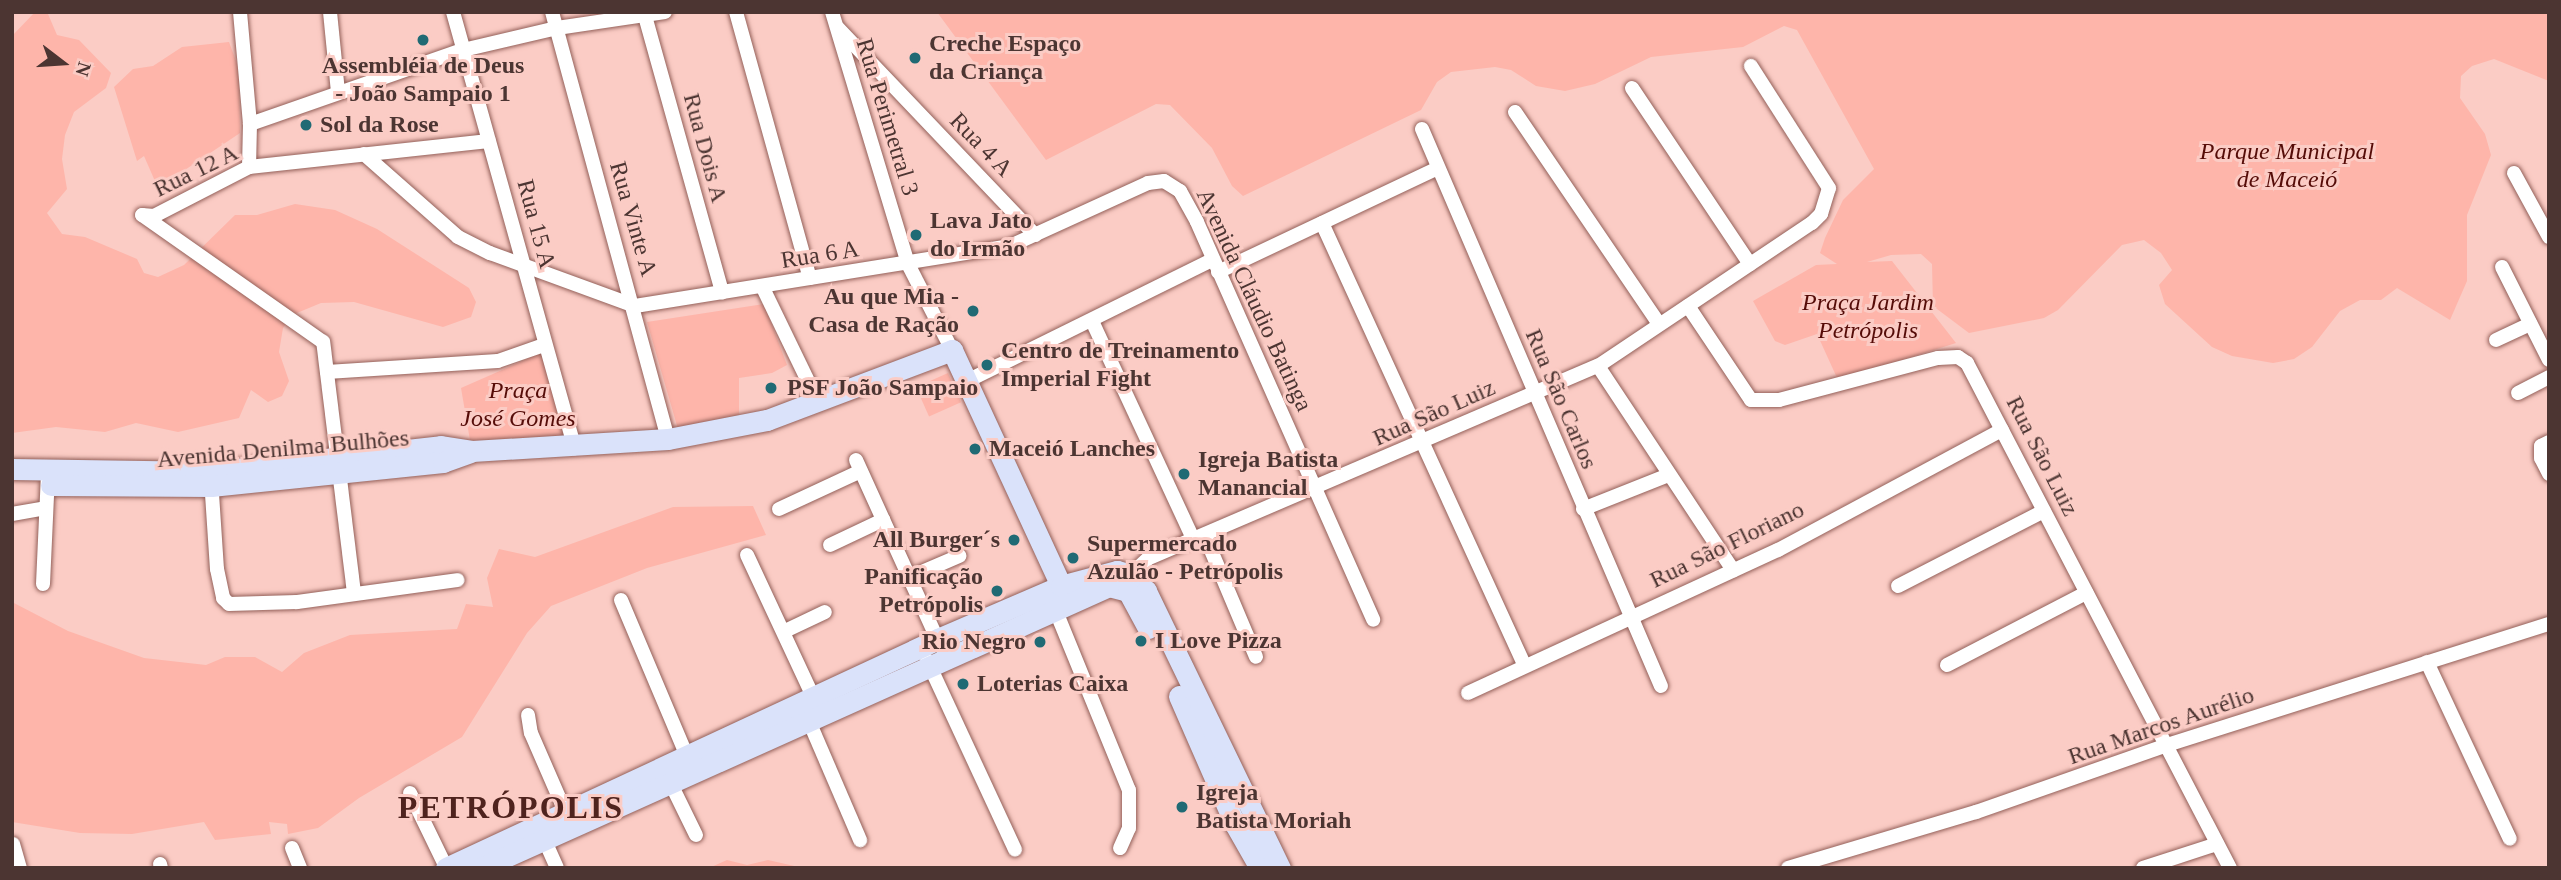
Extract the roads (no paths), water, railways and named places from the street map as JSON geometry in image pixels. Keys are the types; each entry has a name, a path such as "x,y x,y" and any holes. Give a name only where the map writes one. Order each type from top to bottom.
{"street":[{"path":"240,12 250,124 249,167"},
{"path":"330,12 338,92"},
{"name":"Rua 15 A","path":"453,12 575,448"},
{"name":"Rua Vinte A","path":"552,12 635,306 668,439"},
{"path":"250,124 463,50 557,28 665,12"},
{"path":"736,12 810,278"},
{"name":"Rua Dois A","path":"645,16 722,292"},
{"name":"Rua 4 A","path":"834,19 1035,235"},
{"name":"Rua Perimetral 3","path":"834,19 908,264 952,350"},
{"name":"Rua São Luiz","path":"1125,581 1149,558 1422,444 1598,366 1812,223 1829,195 1751,66"},
{"path":"1632,88 1750,264"},
{"path":"1516,112 1659,324"},
{"name":"Rua São Carlos","path":"1422,129 1436,169 1661,686"},
{"name":"Rua 12 A","path":"327,372 323,342 142,215 165,212 249,167 489,141"},
{"name":"Rua 6 A","path":"364,154 458,237 524,266 635,306 763,288 1010,246 1118,195"},
{"path":"967,381 1092,321 1215,266 1322,223 1436,169"},
{"path":"2514,173 2549,237"},
{"name":"Avenida Cláudio Batinga","path":"1118,195 1156,182 1180,191 1373,620"},
{"path":"1322,223 1524,665"},
{"path":"2502,267 2549,360"},
{"path":"763,288 818,402"},
{"name":"Rua São Luiz","path":"1688,306 1751,400 1779,400 1927,360 1958,357 1975,372 2002,430 2230,868"},
{"path":"1092,321 1256,657"},
{"path":"2496,340 2531,324"},
{"path":"354,593 327,372 498,361 544,345"},
{"path":"952,350 1057,597 1129,790 1129,828 1120,848"},
{"name":"Avenida Denilma Bulhões","path":"12,482 48,478 211,479 340,466 441,446 472,452 575,448 668,439 741,428 818,402 952,350"},
{"path":"1598,366 1733,570"},
{"path":"2518,393 2549,377"},
{"name":"Rua São Floriano","path":"1468,693 1733,570 2002,430"},
{"path":"2549,442 2541,446 2541,458 2549,474"},
{"path":"779,509 859,466 908,578 933,652 1015,850"},
{"name":"Avenida Denilma Bulhões","path":"12,469 48,478"},
{"path":"1583,509 1669,475"},
{"path":"43,584 48,478"},
{"path":"211,479 217,569 223,598 229,604 458,580"},
{"path":"12,513 45,508"},
{"path":"1898,586 2044,511"},
{"path":"830,545 883,520"},
{"path":"747,555 785,631 860,840"},
{"path":"908,578 959,556"},
{"path":"568,819 670,782 811,709 1057,597 1103,572 1146,591 1280,868"},
{"path":"1125,581 1235,824 1260,868"},
{"path":"1947,665 2087,593"},
{"path":"621,600 687,756"},
{"path":"785,631 825,611"},
{"name":"Rua Marcos Aurélio","path":"1788,868 1976,812 2167,745 2549,624"},
{"path":"2427,662 2510,839"},
{"path":"410,793 446,868 541,832 687,756 811,709"},
{"path":"528,715 531,733 568,819"},
{"path":"670,782 696,835"},
{"path":"481,868 541,832"},
{"path":"541,832 557,868"},
{"path":"12,844 20,868"},
{"path":"2143,868 2217,844"},
{"path":"292,848 300,868"}],"place":[{"name":"Assembléia de Deus - João Sampaio 1","path":"423,40"},
{"name":"Creche Espaço da Criança","path":"915,58"},
{"name":"Sol da Rose","path":"306,125"},
{"name":"Lava Jato do Irmão","path":"916,235"},
{"name":"Au que Mia - Casa de Ração","path":"973,311"},
{"name":"Centro de Treinamento Imperial Fight","path":"987,365"},
{"name":"PSF João Sampaio","path":"771,388"},
{"name":"Maceió Lanches","path":"975,449"},
{"name":"Igreja Batista Manancial","path":"1184,474"},
{"name":"All Burger´s","path":"1014,540"},
{"name":"Supermercado Azulão - Petrópolis","path":"1073,558"},
{"name":"Panificação Petrópolis","path":"997,591"},
{"name":"I Love Pizza","path":"1141,641"},
{"name":"Rio Negro","path":"1040,642"},
{"name":"Loterias Caixa","path":"963,684"},
{"name":"Igreja Batista Moriah","path":"1182,807"}],"district":[{"name":"PETRÓPOLIS","path":"511,807"}],"park label":[{"name":"Parque Municipal de Maceió","path":"2287,166"},
{"name":"Praça Jardim Petrópolis","path":"1868,317"},
{"name":"Praça José Gomes","path":"518,405"}]}
